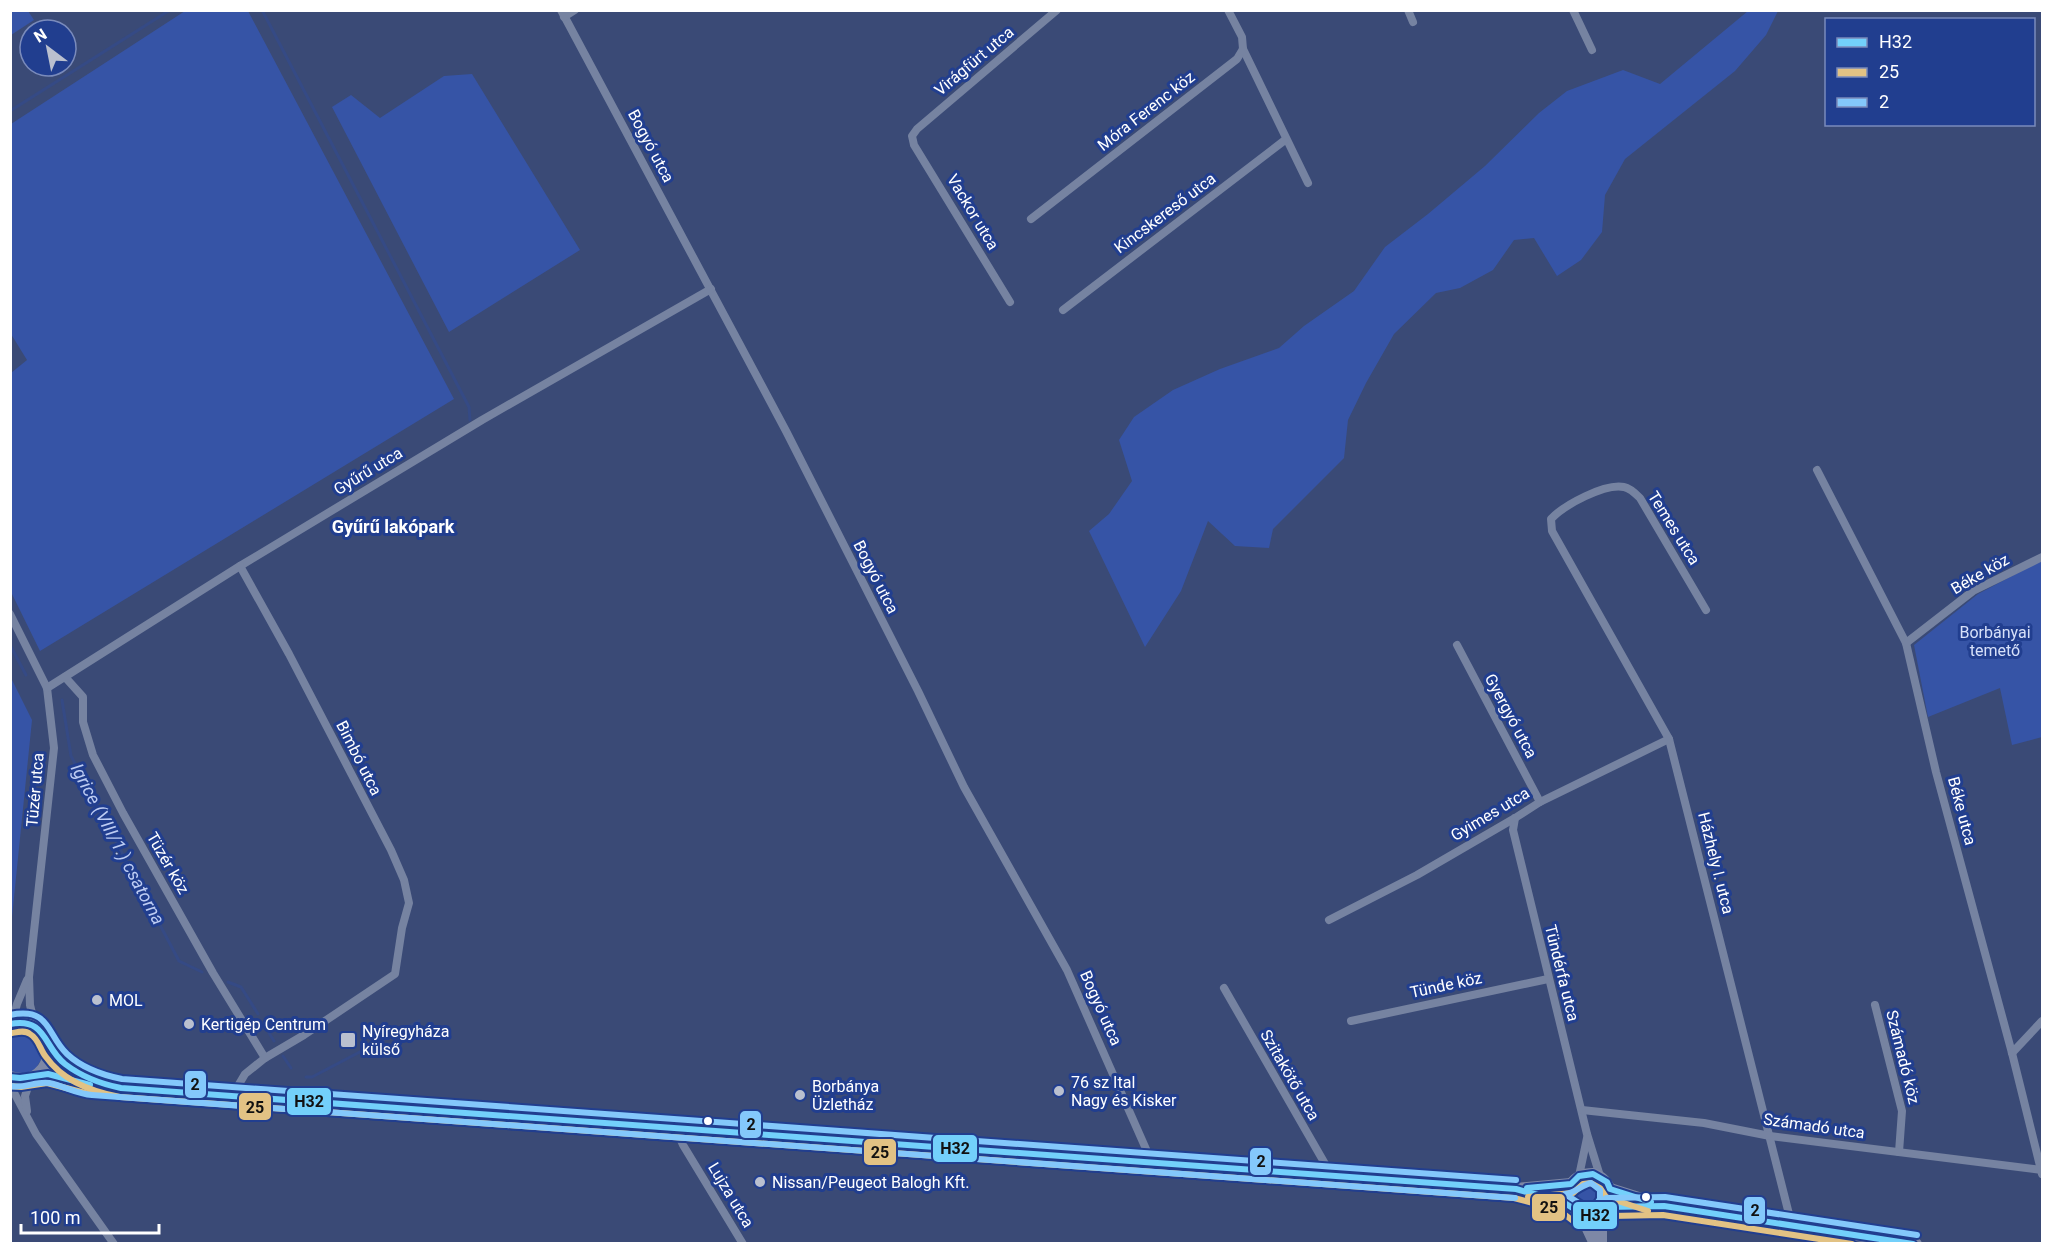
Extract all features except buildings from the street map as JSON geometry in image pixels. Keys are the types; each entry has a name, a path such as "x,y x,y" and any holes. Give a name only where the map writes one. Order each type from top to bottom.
{"main road":[{"path":"11,1023 24,1022 35,1025 45,1034 50,1048 66,1064 87,1078 105,1085"},
{"path":"35,1076 46,1065 50,1048"},
{"path":"10,1077 23,1080 35,1076 60,1076 82,1085 1516,1189 1550,1198 1571,1207 1582,1216 1595,1244"},
{"path":"1516,1189 1575,1180 1593,1174 1600,1176 1610,1189 1610,1202 1604,1210 1601,1244"},
{"path":"1571,1207 1568,1199 1575,1180"},
{"path":"1610,1189 1664,1206 1916,1244"},
{"path":"1582,1216 1592,1216 1604,1210 1664,1206"}],"street":[{"path":"563,14 575,10"},
{"name":"Virágfürt utca","path":"912,136 916,129 1057,10"},
{"path":"1228,10 1242,37 1244,50 1308,183"},
{"path":"1408,10 1413,22"},
{"path":"1574,10 1592,50"},
{"name":"Bogyó utca","path":"563,14 711,289 918,690 964,787 1067,970 1146,1149 1150,1164"},
{"name":"Móra Ferenc köz","path":"1031,219 1237,59 1244,50"},
{"name":"Vackor utca","path":"912,136 914,145 1010,302"},
{"name":"Kincskereső utca","path":"1063,310 1286,140"},
{"name":"Gyűrű utca","path":"47,688 240,566 482,420 711,289"},
{"name":"Béke utca","path":"1817,470 1906,643 1936,772 2042,1171"},
{"name":"Temes utca","path":"1552,531 1551,519 1560,509 1609,487 1626,487 1640,498 1706,610"},
{"name":"Házhely I. utca","path":"1552,531 1669,739 1792,1226"},
{"name":"Béke köz","path":"1906,643 1973,591 2043,557"},
{"name":"Bimbó utca","path":"240,566 289,654 404,880 409,903 402,928 396,974 265,1058"},
{"name":"Tüzér utca","path":"10,614 47,688 54,748 29,976 30,1005 35,1025"},
{"name":"Gyergyó utca","path":"1457,645 1540,802"},
{"name":"Tüzér köz","path":"65,677 83,697 83,722 93,755 123,813 213,973 265,1058"},
{"name":"Gyimes utca","path":"1329,920 1417,875 1540,802 1669,739"},
{"name":"Tündérfa utca","path":"1515,818 1513,830 1548,979 1587,1134 1600,1176"},
{"name":"Tüzér utca","path":"11,1023 29,976"},
{"name":"Tünde köz","path":"1350,1021 1548,979"},
{"name":"Szitakötő utca","path":"1224,988 1332,1176"},
{"name":"Számadó köz","path":"1875,1005 1902,1111 1899,1152"},
{"path":"2012,1053 2043,1022"},
{"path":"232,1096 245,1074 265,1058"},
{"path":"27,1117 25,1096 35,1076"},
{"path":"10,1085 47,1150 114,1244"},
{"name":"Számadó utca","path":"1582,1110 1704,1124 1770,1136 2042,1171"},
{"name":"Lujza utca","path":"676,1129 683,1145 743,1244"},
{"name":"Tündérfa utca","path":"1575,1180 1582,1166 1587,1134"},
{"path":"1820,1230 1822,1244"}],"green space":[{"path":"11,10 28,11 33,18 18,18 18,30 11,35"},
{"path":"185,11 248,11 454,399 40,651 11,592 11,373 27,360 11,334 11,124"},
{"path":"1748,11 1778,11 1766,35 1735,71 1625,159 1605,195 1602,232 1581,260 1557,276 1534,238 1514,240 1493,270 1460,288 1436,293 1394,334 1366,383 1348,420 1344,458 1273,529 1269,548 1235,546 1208,521 1181,591 1145,647 1089,531 1109,514 1132,481 1119,440 1134,417 1173,390 1220,369 1279,348 1304,326 1354,291 1385,247 1485,166 1539,113 1567,91 1623,70 1660,84"},
{"path":"472,74 580,250 449,332 332,107 351,95 380,118 444,76"},
{"name":"Borbányai temető","path":"2042,560 2042,737 2012,745 2000,688 1928,717 1914,645 1978,594"},
{"path":"11,678 32,720 10,927"},
{"path":"10,1026 32,1026 47,1050 33,1073 11,1074"},
{"path":"1590,1179 1601,1184 1606,1195 1601,1206 1590,1211 1579,1206 1574,1195 1579,1184"}],"waterway":[{"path":"10,111 170,10"},
{"path":"262,10 469,407 470,420"},
{"name":"Igrice (VIII/1.) csatorna","path":"10,645 26,675"},
{"name":"Igrice (VIII/1.) csatorna","path":"62,700 71,756 179,961 202,972"},
{"name":"Igrice (VIII/1.) csatorna","path":"228,982 241,987 258,1014"},
{"name":"Igrice (VIII/1.) csatorna","path":"306,1077 312,1077 419,1021"},
{"name":"Igrice (VIII/1.) csatorna","path":"269,1033 274,1041"},
{"name":"Igrice (VIII/1.) csatorna","path":"283,1056 291,1068"}],"transit line":[{"name":"2","path":"10,1015 33,1015 41,1019 60,1046 73,1059 93,1070 122,1079 1516,1180"},
{"name":"H32","path":"10,1024 22,1023 38,1029 58,1057 71,1069 92,1079 121,1088 1516,1189 1563,1202 1587,1217 1597,1215 1607,1207 1664,1206 1913,1244"},
{"name":"25","path":"12,1033 24,1032 33,1036 53,1065 70,1079 99,1092 120,1097 1514,1198 1559,1210 1573,1221 1586,1226 1600,1223 1610,1216 1663,1215 1852,1244"},
{"name":"H32","path":"10,1077 48,1074 90,1085"},
{"name":"25","path":"10,1086 21,1087 47,1083 89,1094"},
{"name":"2","path":"10,1086 49,1083 92,1095 1515,1198"},
{"name":"H32","path":"1527,1188 1571,1184 1579,1176 1593,1174 1607,1182 1610,1189 1651,1202"},
{"name":"25","path":"1528,1197 1573,1193 1583,1184 1591,1183 1600,1188 1606,1197 1648,1211"},
{"name":"2","path":"1591,1183 1600,1190 1600,1199 1595,1206 1585,1207 1565,1194 1591,1183"},
{"name":"2","path":"1595,1207 1606,1198 1665,1197 1917,1235"}],"place":[{"name":"MOL","path":"97,1000"},
{"name":"Kertigép Centrum","path":"189,1024"},
{"name":"Nyíregyháza külső","path":"348,1040"},
{"name":"76 sz Ital Nagy és Kisker","path":"1059,1091"},
{"name":"Borbánya Üzletház","path":"800,1095"},
{"name":"Nissan/Peugeot Balogh Kft.","path":"760,1182"}],"district":[{"name":"Gyűrű lakópark","path":"393,526"}]}
